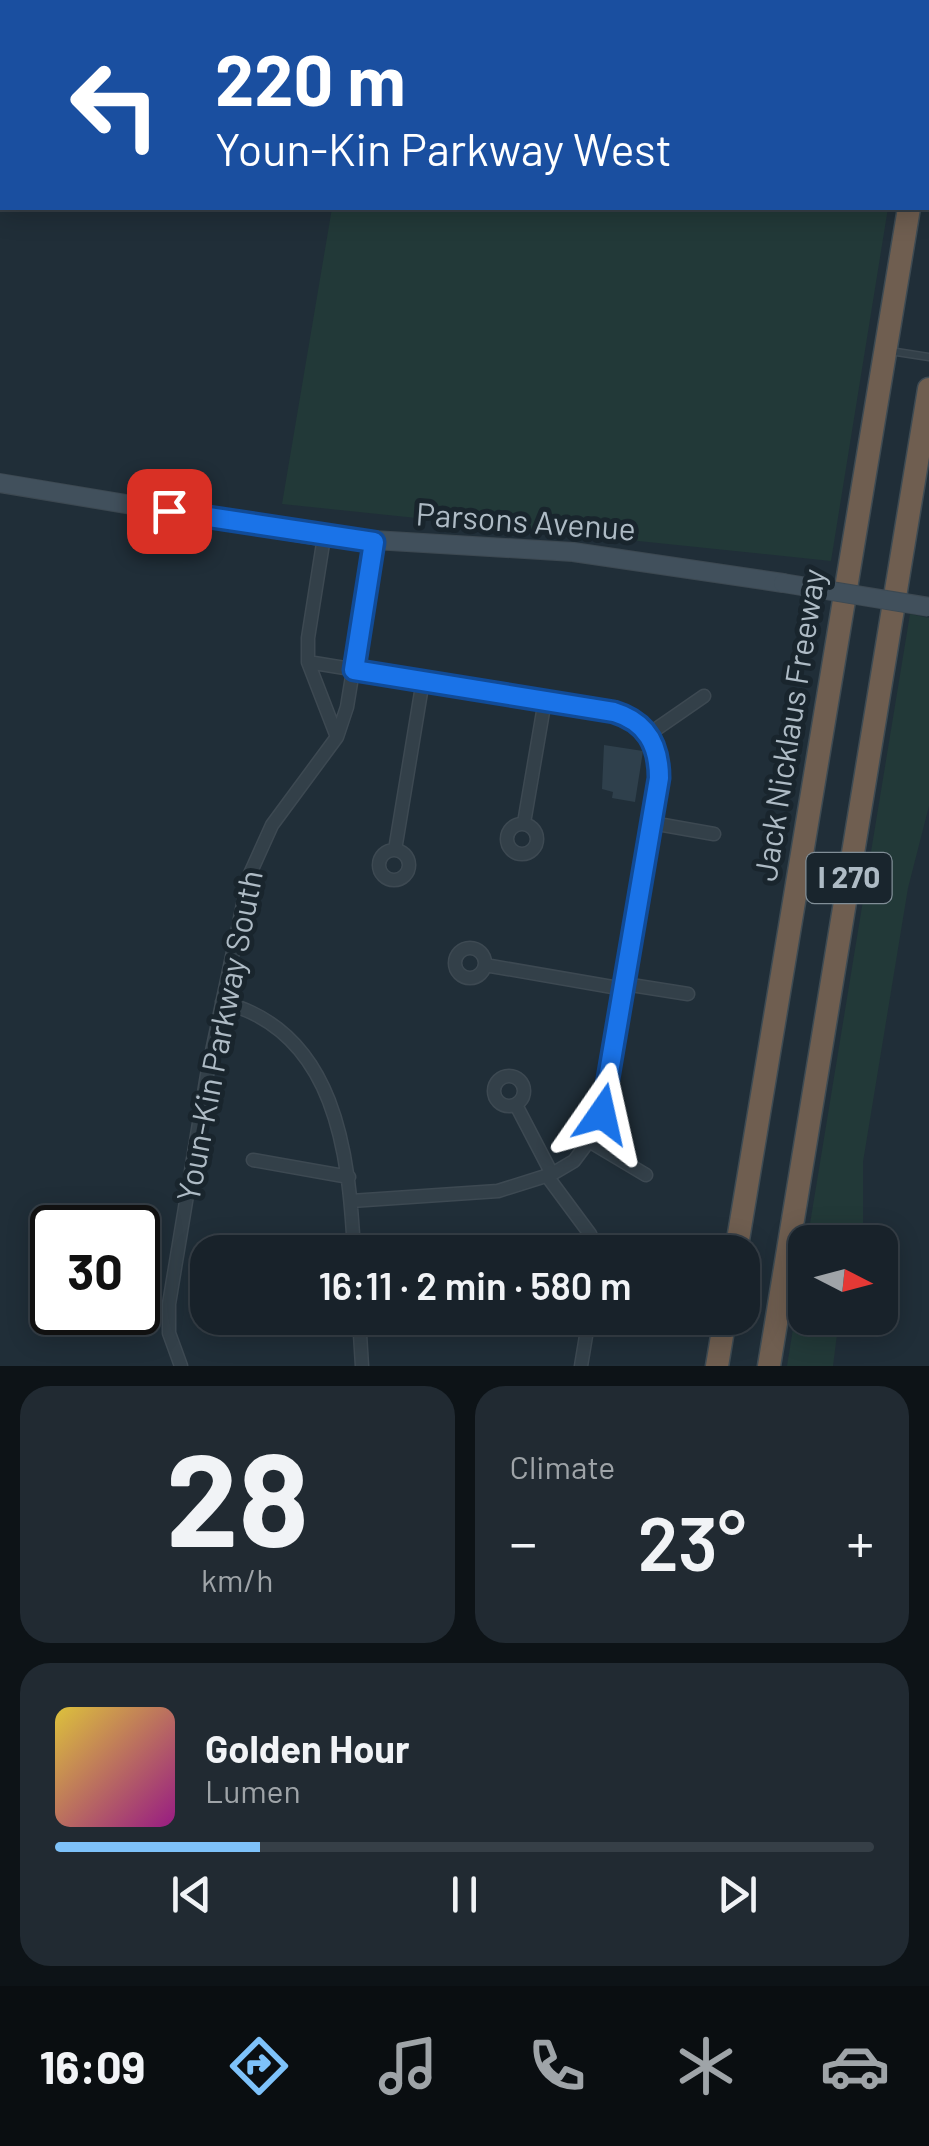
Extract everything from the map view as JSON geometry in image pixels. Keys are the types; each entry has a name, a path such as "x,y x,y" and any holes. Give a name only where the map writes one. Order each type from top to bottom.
{"highway":[{"name":"Jack Nicklaus Freeway","path":"739,1235 908,210"},
{"name":"I 270","path":"769,1366 929,389"},
{"path":"717,1366 722,1335"}],"street":[{"name":"Parsons Avenue","path":"0,483 324,537 587,553 929,607"},
{"path":"324,537 308,638 308,662 338,737"},
{"name":"Youn-Kin Parkway South","path":"181,1366 169,1332 170,1304 241,905 259,849 338,737 354,670 374,542"},
{"path":"308,662 624,715 649,734 659,766 602,1114 589,1141 574,1160 550,1175 498,1191 351,1202"},
{"path":"395,850 423,680"},
{"path":"649,734 704,696"},
{"path":"524,824 544,700"},
{"path":"652,823 714,834"},
{"path":"485,965 688,994"},
{"path":"222,1002 258,1012 308,1064 335,1112 348,1177 353,1235"},
{"path":"516,1104 550,1175 590,1235"},
{"path":"589,1141 646,1175"},
{"path":"253,1160 348,1177"},
{"path":"360,1335 362,1366"},
{"path":"581,1366 586,1335"}],"lane":[{"path":"884,350 929,357"}],"green space":[{"path":"332,210 888,210 831,561 282,504"},
{"path":"910,614 929,618 929,806 908,888 863,1162 863,1225 810,1225"},
{"path":"792,1335 837,1335 833,1366 787,1366"}],"building":[{"path":"604,745 643,751 635,802 612,798 613,792 602,789"}],"route":[{"path":"169,511 374,542 354,670 614,712 634,720 649,734 658,755 659,778 602,1114"}]}
